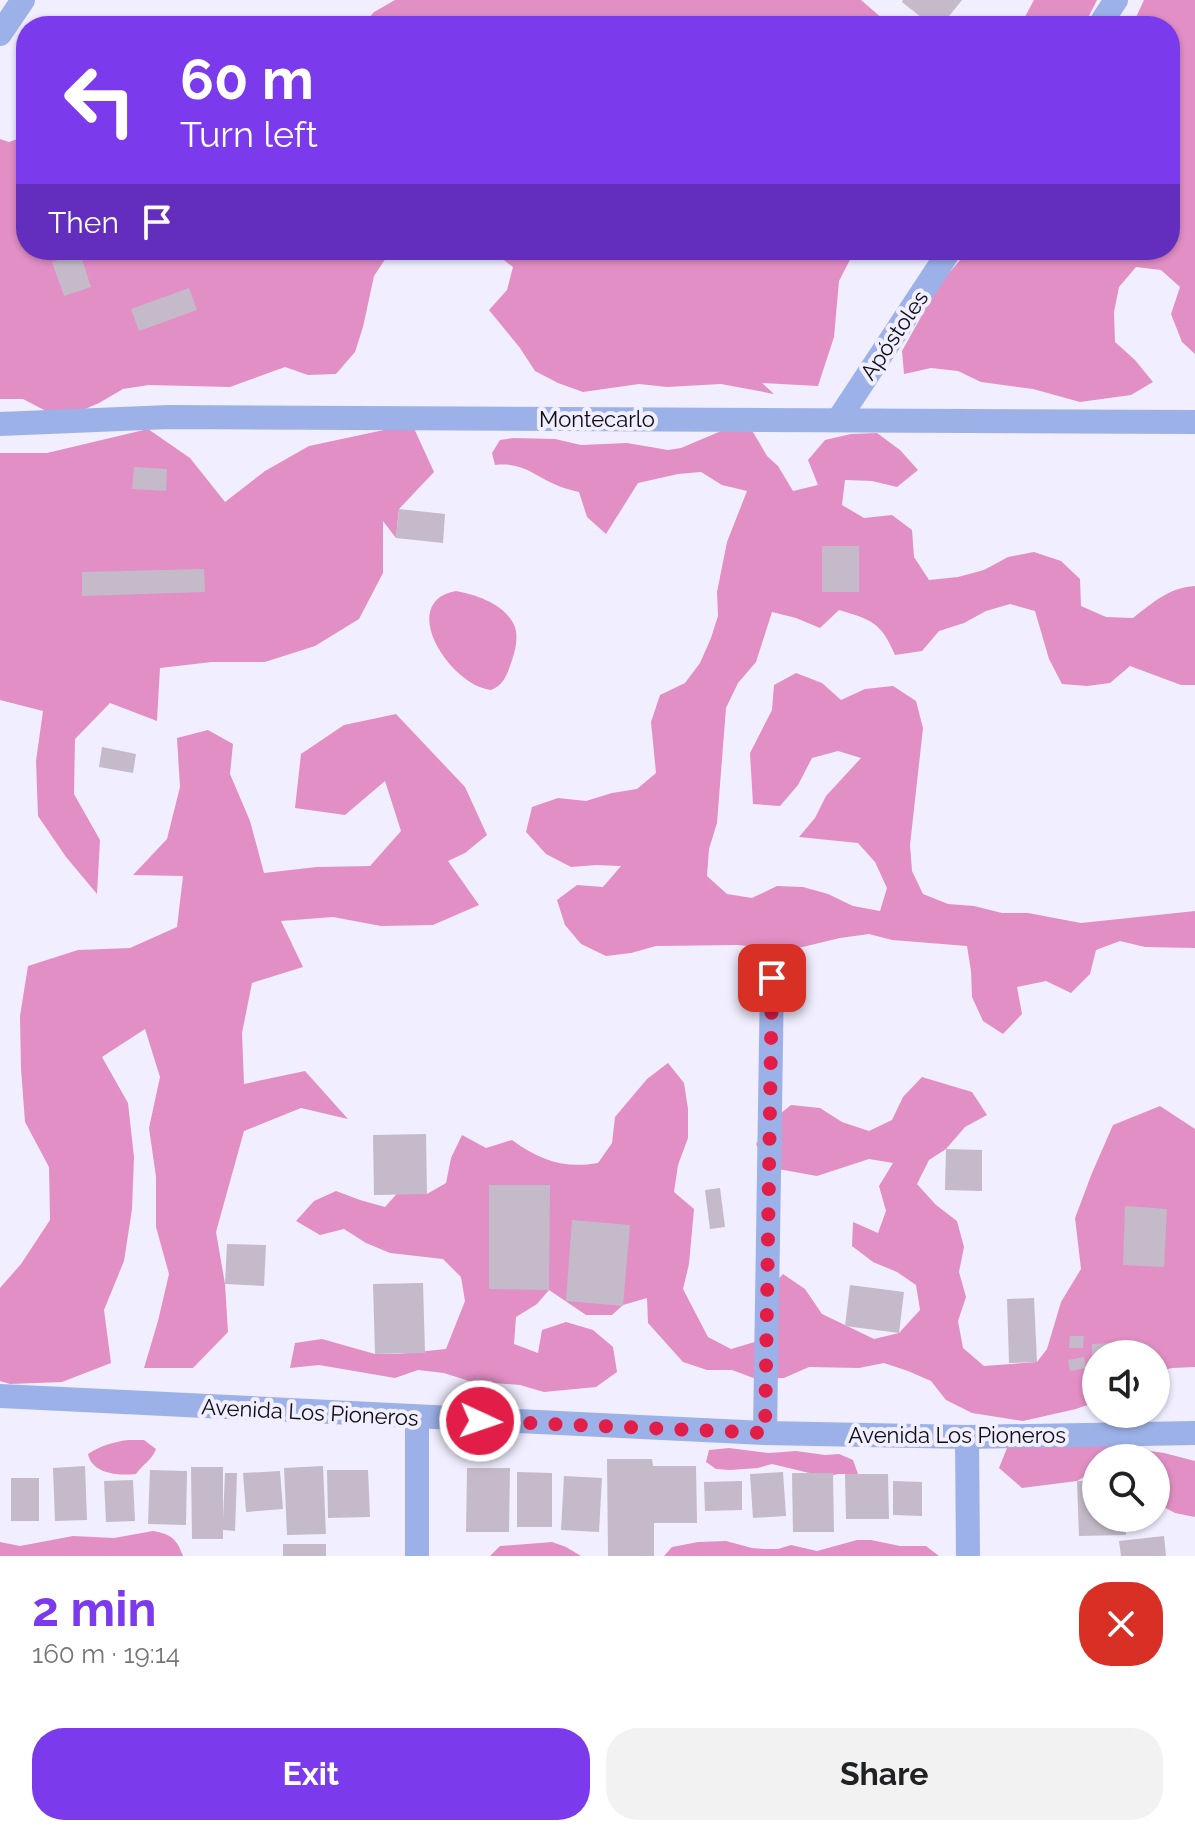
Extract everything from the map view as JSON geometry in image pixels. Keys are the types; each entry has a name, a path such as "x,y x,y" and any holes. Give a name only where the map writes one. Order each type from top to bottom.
{"street":[{"path":"0,34 23,0"},
{"name":"Apóstoles","path":"838,420 943,260"},
{"name":"Montecarlo","path":"0,424 169,417 1195,422"},
{"path":"765,1433 772,978"},
{"name":"Avenida Los Pioneros","path":"0,1396 765,1433 967,1437 1195,1433"},
{"path":"417,1418 417,1556"},
{"path":"967,1437 968,1556"}],"shaded area":[{"path":"395,0 861,0 879,16 371,16"},
{"path":"1034,0 1097,0 1089,16 1025,16"},
{"path":"1144,0 1195,0 1195,354 1182,342 1171,314 1180,287 1161,270 1136,267 1119,287 1114,312 1115,342 1153,382 1131,395 1080,402 1033,389 981,382 958,371 931,368 904,374 902,351 940,283 960,260 1180,260 1180,16 1137,16"},
{"path":"0,139 9,142 16,140 16,260 385,260 374,276 355,352 336,374 308,375 285,367 230,387 149,385 123,389 76,413 48,412 23,399 0,399"},
{"path":"504,260 850,260 839,281 834,337 818,386 762,383 774,394 721,384 667,387 639,384 583,392 558,383 535,371 489,310 507,290 513,267"},
{"path":"412,424 434,472 399,509 396,538 383,521 383,573 359,619 315,646 265,662 212,662 160,668 157,721 110,703 75,739 74,794 100,840 97,894 66,857 38,816 36,761 43,711 0,700 0,453 47,453 148,429 190,458 225,502 265,471 309,446"},
{"path":"726,429 753,432 793,491 818,485 808,460 825,440 851,434 877,433 900,450 918,470 897,487 872,481 845,480 842,505 864,518 892,515 912,530 914,557 929,580 958,577 984,570 1008,557 1034,552 1061,561 1080,579 1081,606 1106,617 1133,618 1169,593 1195,586 1195,685 1181,685 1130,666 1110,683 1087,686 1062,684 1049,659 1035,611 1010,604 939,631 922,651 895,655 880,629 860,617 839,610 820,628 772,612 756,662 738,683 726,708 717,823 709,849 707,876 727,894 752,898 777,886 803,887 853,906 880,911 887,888 875,862 858,843 799,837 815,818 826,796 861,758 838,751 812,758 798,785 780,806 753,804 750,753 772,710 774,685 796,673 822,683 841,700 865,689 893,686 916,701 923,728 910,845 912,871 923,894 948,904 1002,913 1028,913 1081,923 1195,911 1195,948 1145,947 1120,941 1096,950 1090,974 1071,993 1046,981 1017,987 1022,1014 1003,1034 983,1021 972,997 967,946 892,940 869,934 790,950 737,945 656,946 606,956 581,944 565,925 557,900 577,885 603,887 621,866 571,867 546,854 526,832 532,807 558,798 586,801 637,789 656,773 651,722 660,695 685,683 700,663 711,638 718,616 717,592 727,542 747,491 722,485 701,472 638,483 606,534 587,517 579,492 520,467 495,465 492,453 500,440 513,438 555,439 581,445 627,443 668,450 681,448"},
{"path":"456,591 482,598 498,607 515,627 516,647 509,670 501,683 491,690 475,685 460,674 446,660 436,643 430,626 430,611 439,598"},
{"path":"396,714 465,787 487,835 465,853 448,861 479,905 433,925 381,926 333,917 281,921 303,967 252,983 242,1033 244,1084 305,1071 348,1119 301,1108 244,1131 216,1232 225,1284 228,1332 193,1368 144,1368 169,1274 156,1227 156,1177 149,1128 160,1077 145,1029 102,1057 128,1103 134,1157 132,1209 124,1261 104,1310 111,1363 62,1382 10,1384 0,1381 0,1288 21,1264 50,1220 49,1167 25,1122 20,1016 28,966 78,950 130,948 177,927 183,876 133,875 167,839 180,787 177,738 208,730 233,744 230,774 250,821 264,873 317,867 370,866 401,831 385,781 345,815 295,808 301,754 344,725"},
{"path":"668,1063 684,1083 688,1138 678,1165 674,1192 694,1209 689,1264 683,1289 708,1337 731,1349 758,1341 767,1292 783,1274 805,1289 822,1314 874,1339 899,1333 920,1310 916,1285 897,1272 873,1262 852,1246 853,1222 878,1233 886,1211 879,1186 893,1163 869,1159 817,1176 767,1167 756,1144 770,1122 791,1105 820,1108 842,1122 869,1131 892,1120 903,1097 922,1077 972,1092 987,1115 965,1127 946,1149 929,1160 917,1184 936,1205 957,1221 964,1247 959,1272 966,1297 958,1321 963,1348 984,1366 1037,1362 1047,1349 1061,1302 1081,1269 1075,1218 1113,1125 1160,1106 1195,1129 1195,1367 1170,1368 1170,1340 1082,1340 1082,1407 1023,1421 972,1413 946,1400 931,1381 884,1363 859,1368 809,1367 784,1378 756,1379 732,1370 707,1370 683,1362 648,1323 647,1298 623,1305 612,1315 586,1315 549,1290 537,1304 516,1317 514,1344 538,1353 542,1330 566,1322 593,1330 613,1347 617,1372 596,1387 544,1392 520,1385 469,1381 444,1373 418,1370 395,1378 319,1365 290,1368 295,1343 322,1339 375,1354 446,1349 465,1301 461,1277 443,1259 390,1253 344,1229 320,1235 296,1221 314,1201 336,1191 385,1207 402,1188 427,1194 446,1183 451,1158 462,1135 486,1148 512,1140 532,1153 563,1164 598,1163 612,1143 615,1117 647,1079"},
{"path":"128,1440 144,1440 156,1449 136,1474 122,1475 100,1470 91,1461 88,1454 93,1451"},
{"path":"1085,1440 1111,1440 1122,1444 1082,1444 1082,1478 1077,1481 1022,1488 999,1468 1009,1443 1047,1447"},
{"path":"729,1448 769,1453 839,1454 853,1460 858,1474 826,1477 772,1464 758,1468 716,1469 706,1462 709,1450"},
{"path":"1170,1455 1195,1461 1195,1517 1170,1510"},
{"path":"153,1531 172,1538 183,1556 0,1556 0,1542 20,1546 73,1536 114,1538"},
{"path":"857,1540 926,1546 939,1556 664,1556 672,1547 698,1542 726,1541 765,1549 791,1545 817,1551"},
{"path":"552,1542 581,1556 490,1556 500,1546"}],"building":[{"path":"962,0 949,16 920,16 902,2"},
{"path":"82,260 91,287 64,296 52,262"},
{"path":"189,288 197,310 139,331 131,309"},
{"path":"134,467 167,469 166,491 132,489"},
{"path":"399,509 445,514 443,543 396,538"},
{"path":"822,546 859,546 859,592 822,592"},
{"path":"204,569 205,592 82,596 82,572"},
{"path":"102,747 136,754 133,773 99,767"},
{"path":"426,1134 427,1194 374,1195 373,1135"},
{"path":"946,1149 982,1150 982,1191 945,1190"},
{"path":"489,1185 550,1185 549,1290 489,1289"},
{"path":"720,1188 725,1227 710,1229 705,1190"},
{"path":"1125,1206 1167,1209 1164,1267 1123,1265"},
{"path":"572,1220 630,1225 623,1306 566,1301"},
{"path":"227,1244 266,1245 264,1286 225,1284"},
{"path":"423,1283 425,1353 375,1354 373,1284"},
{"path":"850,1285 904,1292 899,1333 845,1326"},
{"path":"1034,1298 1037,1362 1009,1363 1007,1299"},
{"path":"1070,1336 1084,1336 1082,1348 1069,1348"},
{"path":"1082,1357 1082,1369 1070,1371 1068,1360"},
{"path":"607,1459 652,1459 653,1466 696,1466 697,1523 654,1523 654,1556 608,1556"},
{"path":"85,1466 87,1520 55,1521 53,1468"},
{"path":"323,1466 326,1534 287,1535 284,1468"},
{"path":"191,1467 223,1467 223,1520 225,1473 237,1473 235,1531 223,1530 223,1539 192,1539"},
{"path":"467,1468 510,1468 509,1532 466,1532"},
{"path":"150,1470 187,1471 186,1525 148,1524"},
{"path":"327,1470 368,1470 370,1517 328,1518"},
{"path":"280,1471 283,1509 246,1512 243,1473"},
{"path":"517,1472 552,1473 552,1527 517,1527"},
{"path":"783,1472 786,1516 753,1518 750,1474"},
{"path":"792,1473 833,1473 834,1532 793,1532"},
{"path":"845,1474 888,1474 889,1519 846,1519"},
{"path":"564,1476 602,1478 599,1532 561,1530"},
{"path":"11,1478 39,1478 39,1521 11,1521"},
{"path":"133,1480 135,1521 106,1522 104,1481"},
{"path":"742,1481 742,1510 705,1511 704,1482"},
{"path":"893,1481 922,1482 922,1516 893,1515"},
{"path":"1077,1481 1082,1481 1082,1532 1126,1532 1126,1535 1079,1536"},
{"path":"1164,1536 1166,1556 1121,1556 1119,1541"},
{"path":"283,1544 326,1544 326,1556 283,1556"}],"route":[{"path":"480,1421 765,1433 772,978"}]}
